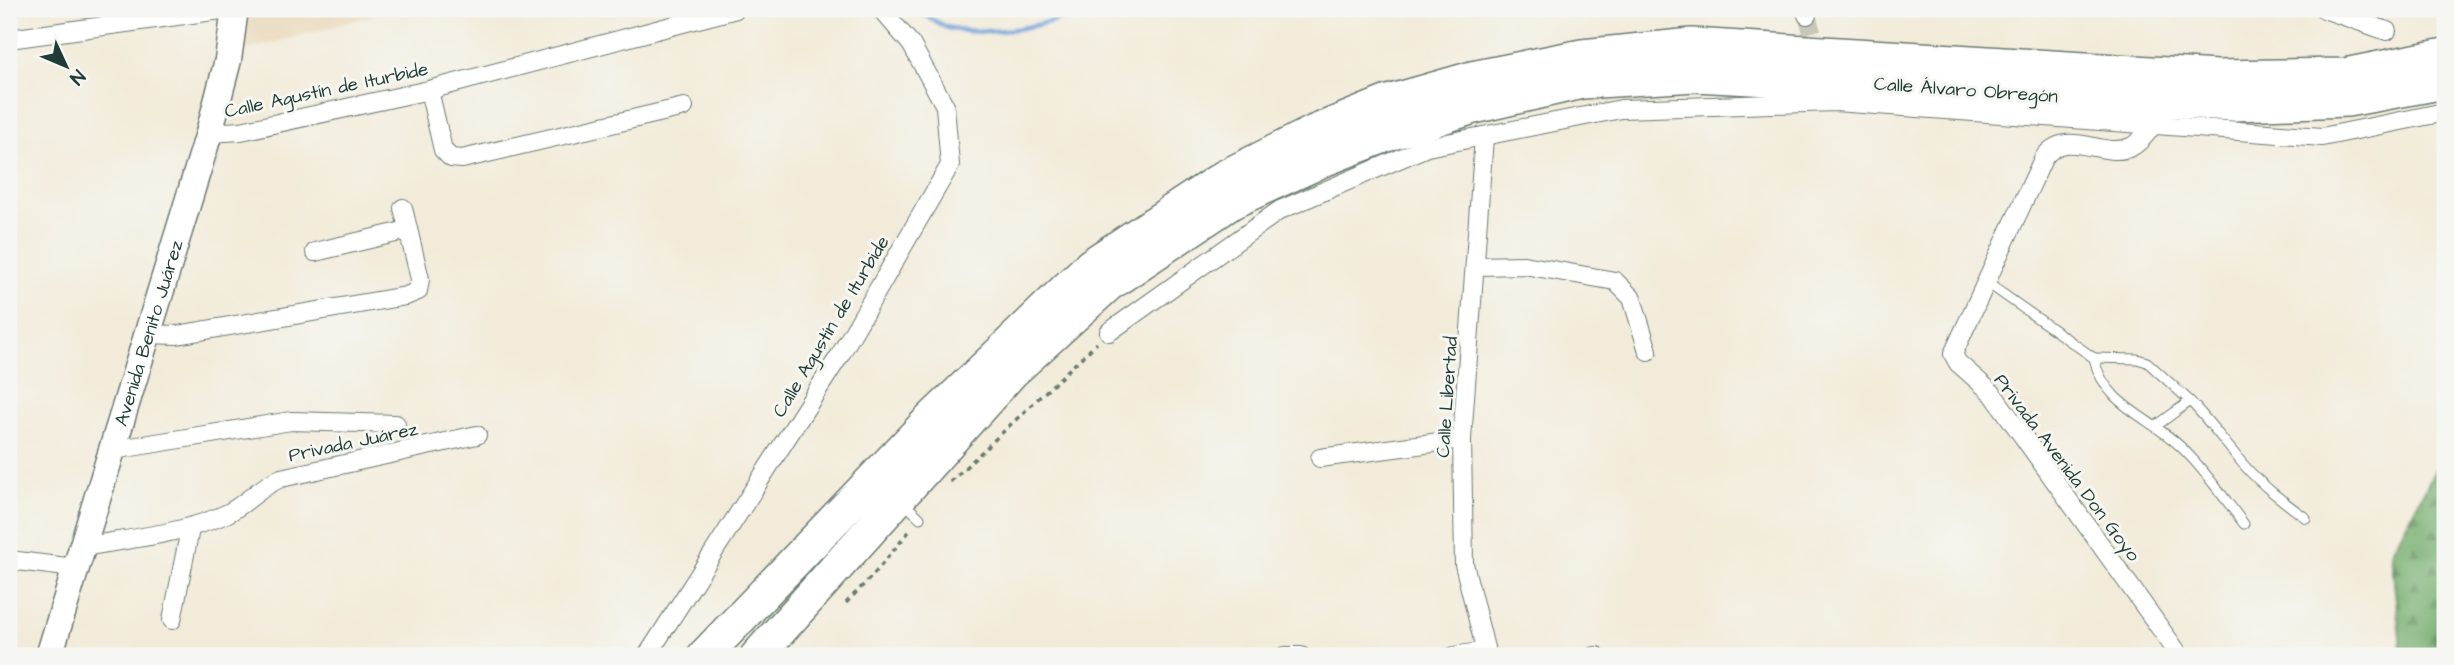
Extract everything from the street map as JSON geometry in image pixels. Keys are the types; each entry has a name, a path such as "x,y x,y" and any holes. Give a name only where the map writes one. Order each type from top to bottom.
{"highway":[{"path":"704,656 926,424 1091,265 1224,177 1314,132 1388,102 1472,78 1582,56 1692,44 2217,77 2345,75 2445,55"},
{"path":"757,656 909,508 1012,372 1109,284 1232,202 1323,160 1392,133 1457,112 1581,82 1695,75 2232,118 2445,82"}],"main road":[{"name":"Avenida Benito Juárez","path":"49,656 209,133 228,60 235,9"}],"street":[{"path":"9,39 228,9"},
{"name":"Calle Agustín de Iturbide","path":"209,133 241,131 429,90 736,9"},
{"name":"Calle Agustín de Iturbide","path":"647,656 840,355 950,164 945,106 911,44 881,9"},
{"path":"2324,9 2387,31"},
{"path":"429,90 443,150 451,158 462,159 684,107"},
{"name":"Calle Álvaro Obregón","path":"1108,332 1280,210 1427,147 1621,109 1833,98 2162,112"},
{"name":"Privada Avenida Don Goyo","path":"2162,112 2132,147 2121,149 2061,144 2050,148 1953,354 1958,363 1992,393 2180,656"},
{"path":"2232,118 2322,137 2445,112"},
{"name":"Calle Libertad","path":"1484,137 1462,439 1464,564 1486,654"},
{"path":"147,334 177,335 406,296 418,291 421,279 403,208"},
{"path":"315,252 408,230"},
{"path":"1476,266 1524,265 1615,281 1632,298 1648,351"},
{"path":"113,450 291,421 396,424"},
{"name":"Privada Juárez","path":"9,560 79,557 190,528 230,512 271,482 281,478 477,435"},
{"path":"1320,458 1462,439"},
{"path":"172,620 190,528"},
{"path":"1454,656 1486,654"},
{"path":"1285,656 1301,656"}],"lane":[{"path":"1986,282 2094,358 2137,359 2147,362 2190,401 2244,466 2306,518"},
{"path":"2094,358 2096,370 2107,390 2124,407 2156,426 2185,450 2244,524"},
{"path":"2156,426 2190,401"}],"path":[{"path":"946,485 1108,332"},
{"path":"846,603 874,574 909,508"}],"shaded area":[{"path":"239,9 397,9 236,53"}],"green space":[{"path":"2445,460 2445,656 2402,656 2391,553 2440,461"}],"waterway":[{"path":"916,9 949,28 984,32 1038,25 1088,9"}],"tunnel":[{"path":"1807,15 1820,59"}]}
